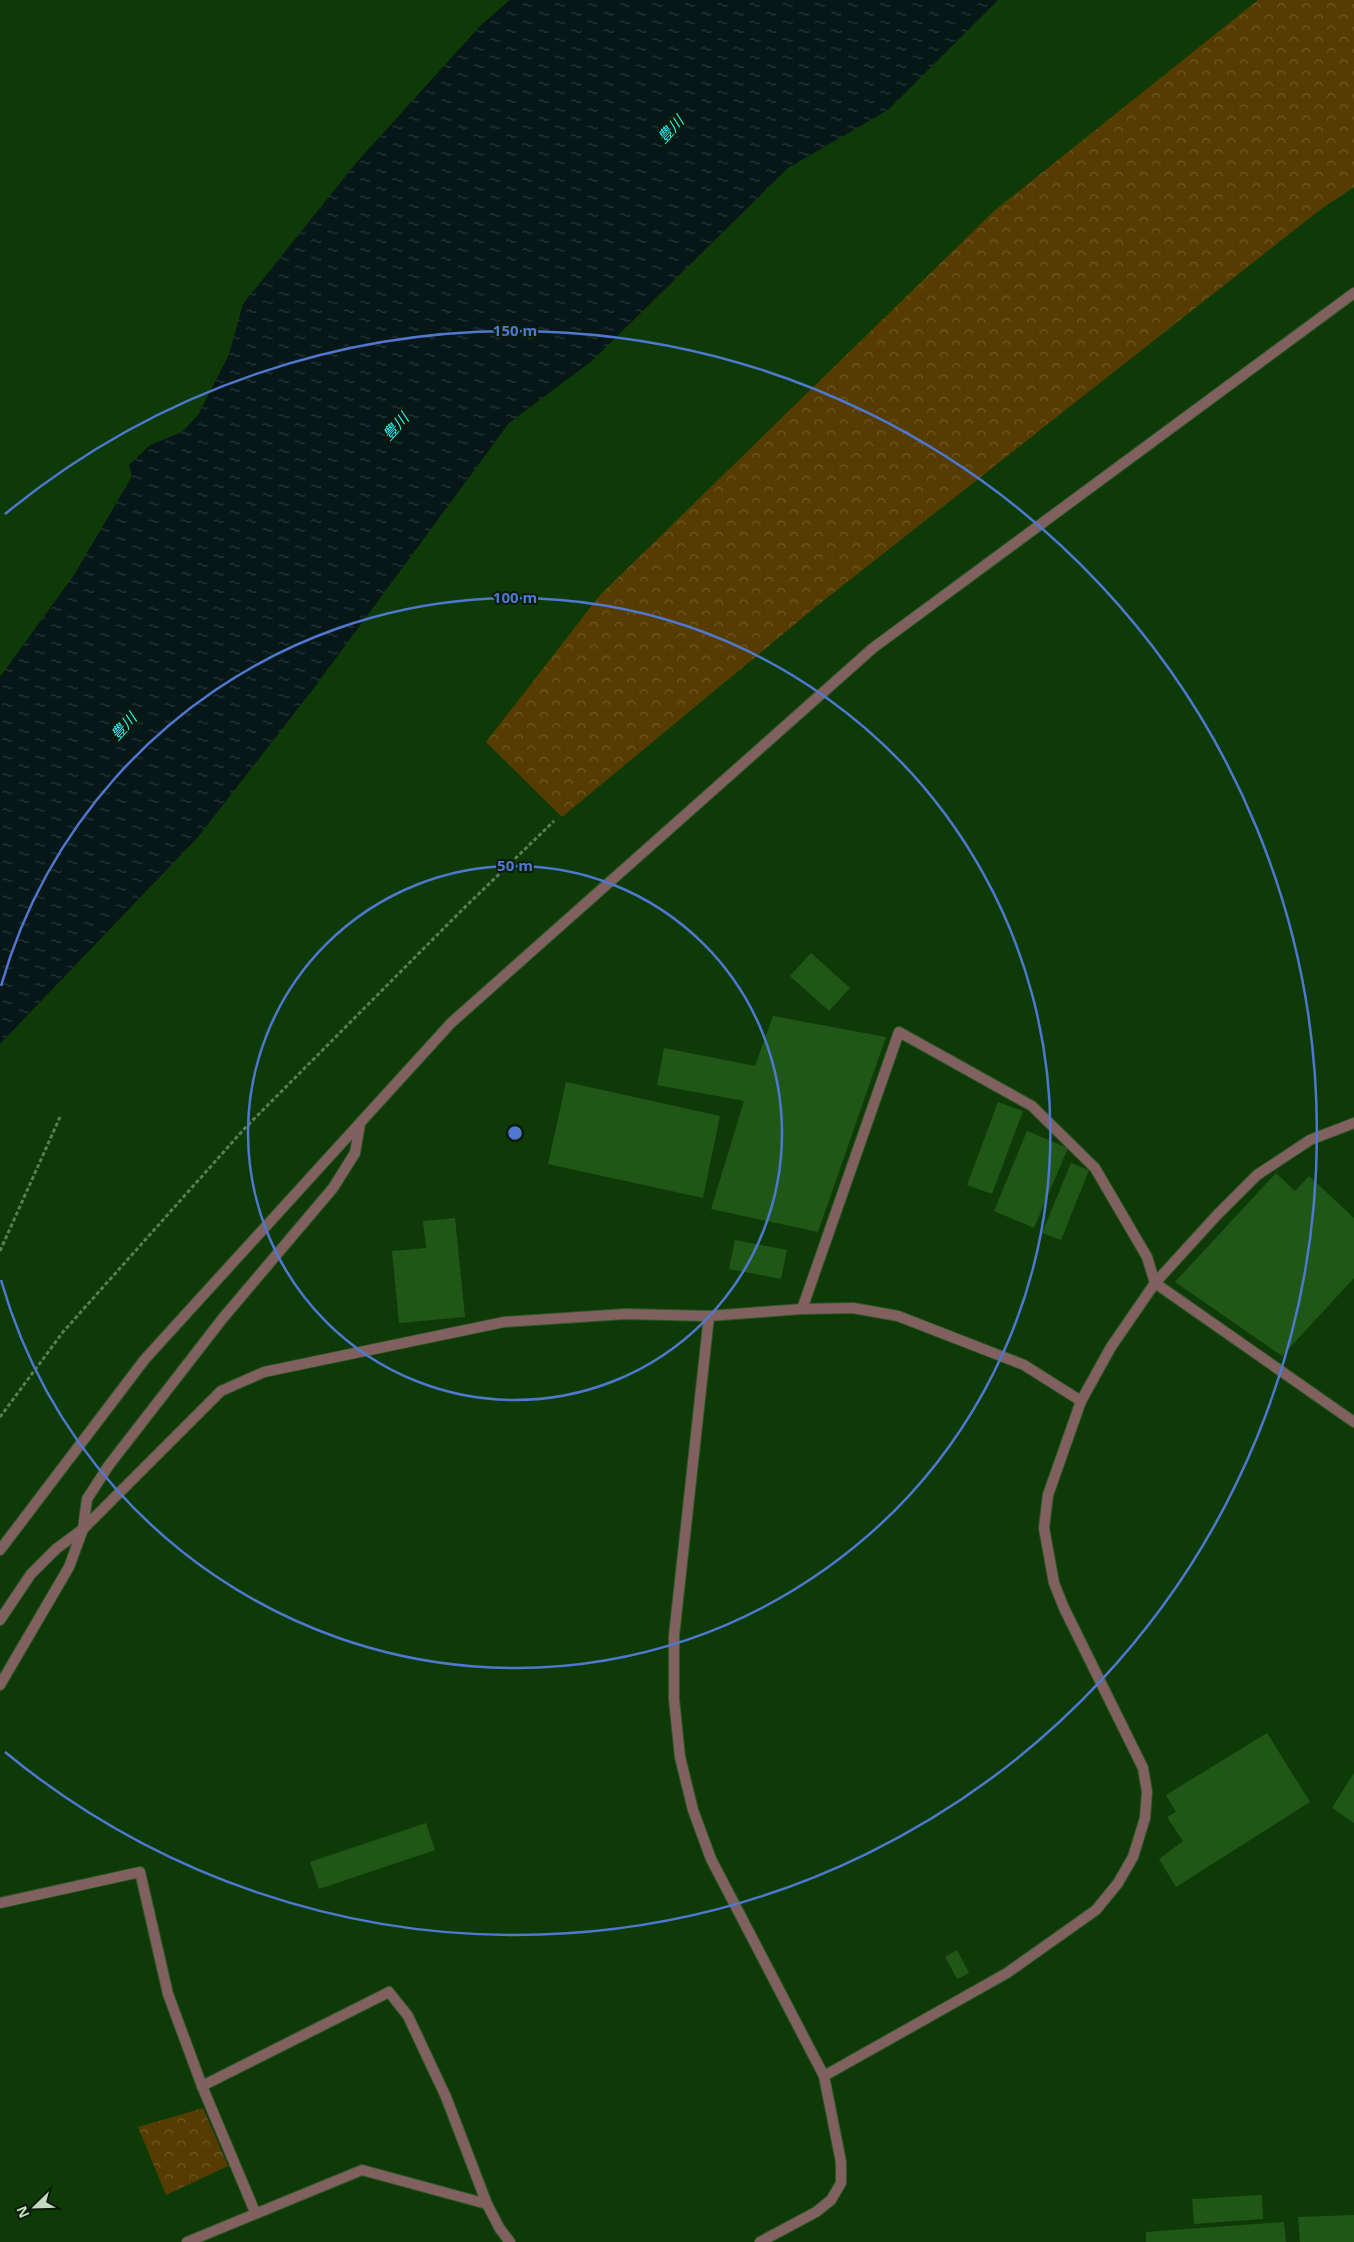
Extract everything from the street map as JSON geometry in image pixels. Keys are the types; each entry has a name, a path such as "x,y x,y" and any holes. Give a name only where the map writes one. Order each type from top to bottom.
{"street":[{"path":"0,1550 144,1359 451,1023 873,648 1354,293"},
{"path":"802,1309 899,1032 1032,1106 1095,1168 1147,1257 1155,1284 1354,1422"},
{"path":"0,1685 69,1567 83,1529 87,1499 109,1465 223,1318 333,1188 355,1153 360,1123"},
{"path":"824,2076 1008,1973 1096,1910 1118,1883 1133,1857 1145,1818 1148,1792 1143,1768 1064,1608 1054,1583 1044,1528 1048,1495 1081,1401 1112,1347 1155,1284 1257,1175 1310,1140 1354,1123"},
{"path":"0,1620 32,1574 56,1549 83,1529 221,1391 264,1372 504,1322 625,1314 709,1316 802,1309 853,1308 898,1316 1024,1365 1081,1401"},
{"path":"709,1316 674,1636 674,1699 680,1757 694,1810 711,1859 824,2076 841,2162 841,2183 831,2200 816,2212 760,2242"},
{"path":"0,1903 140,1872 168,1994 202,2086 255,2212"},
{"path":"202,2086 388,1992 408,2016 446,2096 487,2204 500,2230 510,2242"},
{"path":"187,2242 255,2212 362,2170 487,2204"}],"path":[{"path":"0,1417 63,1332 245,1128 461,911 554,821"},
{"path":"0,1251 60,1117"}],"green space":[{"path":"1258,0 1354,0 1354,187 1321,209 818,605 562,817 486,742 600,595 994,211"},
{"path":"203,2108 228,2166 166,2195 138,2127"}],"water":[{"name":"豊川","path":"510,0 998,0 888,110 788,168 593,360 509,423 314,688 198,837 0,1044 0,677 74,575 132,476 129,465 150,445 182,432 198,415 229,354 243,304 356,163 480,26"}],"building":[{"path":"811,953 850,988 829,1011 790,976"},
{"path":"773,1016 886,1037 818,1232 711,1209 744,1101 657,1085 664,1048 755,1066"},
{"path":"566,1082 720,1116 703,1198 548,1164"},
{"path":"998,1102 1023,1111 992,1194 967,1185"},
{"path":"1027,1131 1068,1148 1034,1228 994,1211"},
{"path":"1071,1163 1089,1170 1061,1240 1042,1233"},
{"path":"1276,1173 1295,1191 1309,1176 1354,1218 1354,1278 1282,1356 1175,1282"},
{"path":"455,1218 465,1317 399,1323 392,1251 426,1248 423,1221"},
{"path":"735,1240 787,1250 781,1279 729,1269"},
{"path":"1267,1733 1310,1802 1176,1887 1159,1859 1183,1841 1167,1817 1176,1812 1166,1795"},
{"path":"1354,1773 1354,1823 1332,1808"},
{"path":"426,1823 435,1850 319,1889 310,1862"},
{"path":"957,1950 969,1973 957,1979 945,1957"},
{"path":"1262,2195 1263,2219 1194,2224 1192,2199"},
{"path":"1354,2215 1354,2242 1300,2242 1298,2217"},
{"path":"1284,2222 1286,2242 1146,2242 1146,2232"}]}
